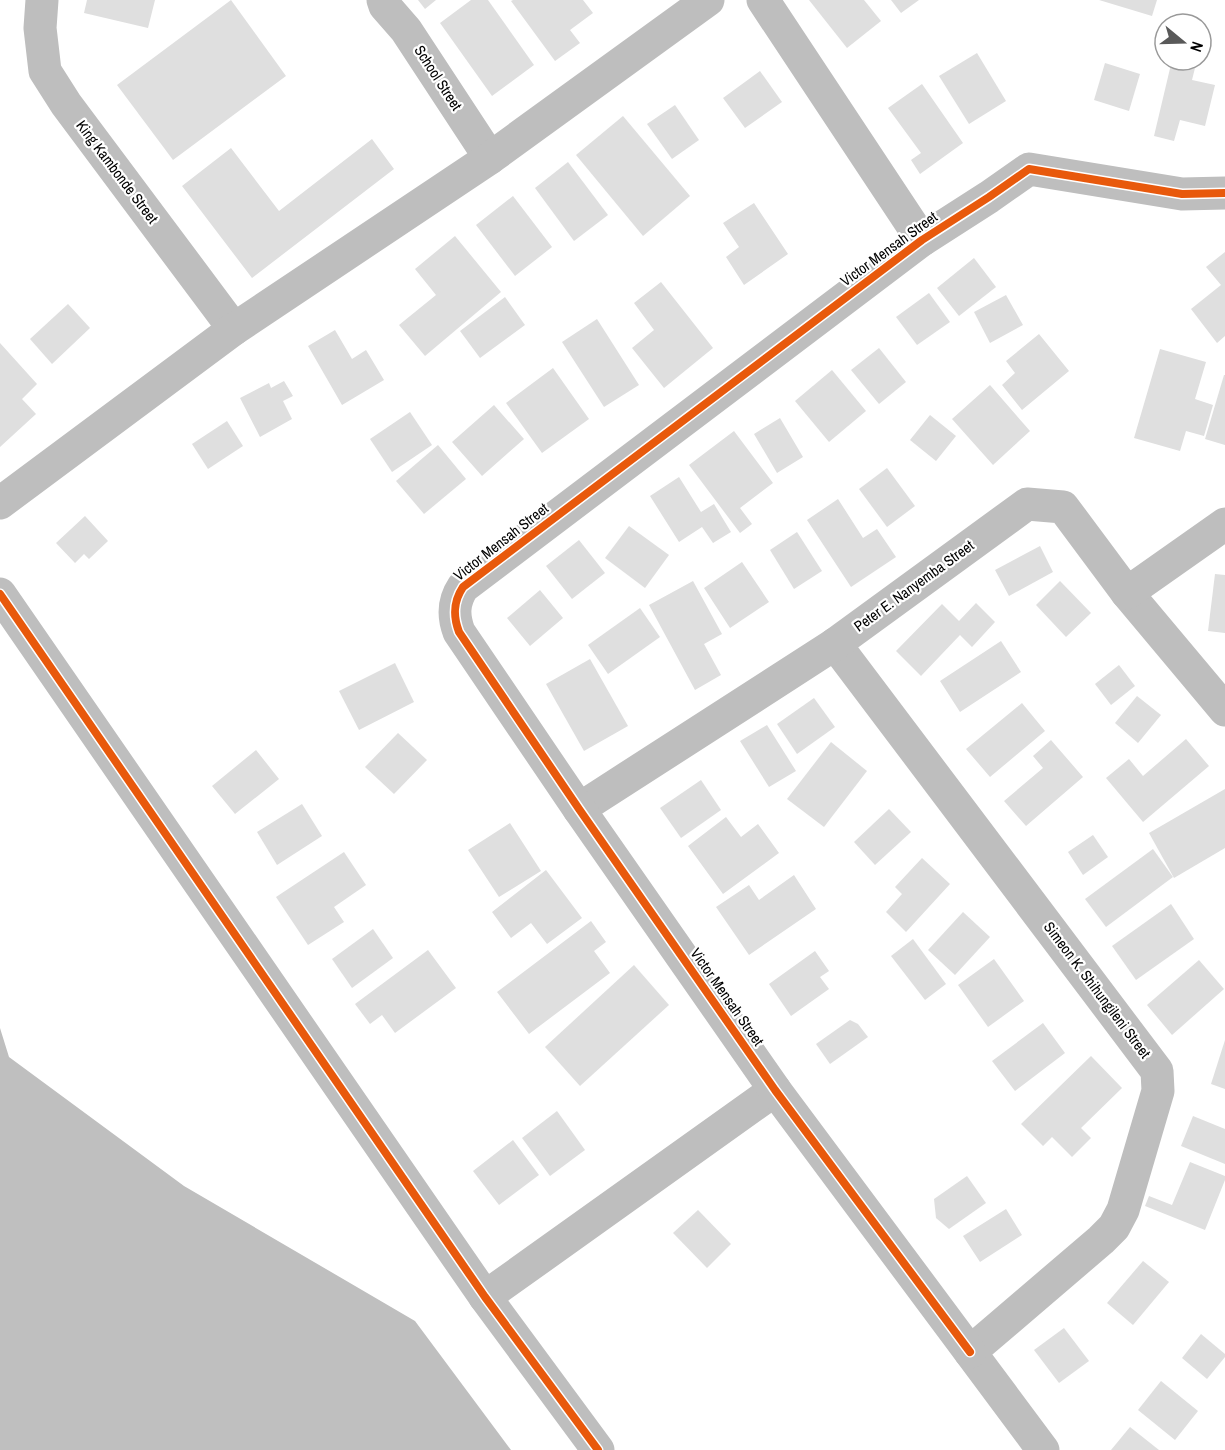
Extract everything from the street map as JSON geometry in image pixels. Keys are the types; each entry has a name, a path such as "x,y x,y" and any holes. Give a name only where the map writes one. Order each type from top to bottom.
{"street":[{"name":"King Kambonde Street","path":"42,0 40,28 45,71 66,104 234,329"},
{"name":"School Street","path":"383,0 385,6 406,30 490,158"},
{"path":"0,503 234,329 490,158 708,0"},
{"path":"763,0 922,240"},
{"name":"Victor Mensah Street","path":"970,1352 776,1090 579,809 459,632 454,619 456,597 463,587 922,240 1029,169 1182,194 1225,193"},
{"name":"Peter E. Nanyemba Street","path":"579,809 835,644 1027,504 1063,507 1127,593 1225,710"},
{"path":"1127,593 1225,525"},
{"path":"0,594 485,1297 598,1450"},
{"name":"Simeon K. Shihungileni Street","path":"835,644 1157,1071 1158,1091 1123,1210 1114,1227 970,1352"},
{"path":"485,1297 776,1090"},
{"path":"970,1352 1043,1450"}],"shaded area":[{"path":"0,1028 9,1057 184,1186 415,1321 511,1450 0,1450"}],"building":[{"path":"87,0 155,0 148,28 84,13"},
{"path":"231,0 286,76 173,160 117,85"},
{"path":"418,0 436,0 425,9"},
{"path":"471,0 488,0 534,65 492,96 440,23"},
{"path":"583,0 593,13 570,30 580,43 555,61 511,1"},
{"path":"809,0 864,0 881,21 847,48"},
{"path":"891,0 919,0 901,13"},
{"path":"1099,0 1157,0 1152,16"},
{"path":"977,53 1006,101 969,124 939,76"},
{"path":"1105,63 1140,74 1129,111 1094,100"},
{"path":"760,71 782,102 745,128 723,98"},
{"path":"1169,72 1194,72 1192,80 1215,85 1205,126 1180,120 1174,141 1154,136"},
{"path":"922,84 963,143 920,174 911,160 921,153 888,108"},
{"path":"675,105 699,140 672,159 647,124"},
{"path":"623,116 690,196 643,236 576,155"},
{"path":"372,139 394,169 252,278 182,186 231,148 279,211"},
{"path":"568,162 608,215 574,241 535,188"},
{"path":"513,196 552,247 515,276 476,225"},
{"path":"754,203 788,254 744,285 726,257 739,247 723,223"},
{"path":"455,236 501,292 425,356 399,325 436,295 415,269"},
{"path":"1225,252 1225,336 1217,343 1191,309 1221,285 1206,267"},
{"path":"974,258 996,287 959,316 937,288"},
{"path":"661,282 713,348 664,388 632,348 654,330 634,303"},
{"path":"929,293 950,322 917,345 896,317"},
{"path":"1006,295 1023,325 990,343 974,312"},
{"path":"505,297 525,325 480,358 460,331"},
{"path":"68,304 90,328 52,364 30,339"},
{"path":"597,319 639,385 604,407 562,342"},
{"path":"335,330 352,359 366,350 384,380 342,405 308,346"},
{"path":"1039,334 1069,371 1022,410 1002,385 1015,373 1006,361"},
{"path":"0,343 37,384 22,399 36,414 0,447"},
{"path":"879,348 906,382 879,404 851,370"},
{"path":"1160,349 1206,362 1195,399 1213,405 1204,436 1186,431 1180,451 1134,438"},
{"path":"553,368 589,419 542,453 506,403"},
{"path":"832,370 866,411 829,442 795,401"},
{"path":"1225,375 1225,445 1205,439"},
{"path":"284,381 293,396 283,401 292,419 260,437 240,398 269,383 271,388"},
{"path":"990,385 1030,431 993,465 952,419"},
{"path":"494,405 524,439 482,476 452,442"},
{"path":"410,412 432,445 392,472 370,439"},
{"path":"930,415 956,436 936,461 910,440"},
{"path":"780,418 803,457 777,473 754,434"},
{"path":"227,421 243,446 208,469 192,444"},
{"path":"734,431 773,483 740,508 752,524 740,533 689,465"},
{"path":"438,445 466,479 424,514 396,481"},
{"path":"887,468 915,506 887,527 859,489"},
{"path":"679,477 701,512 714,504 731,532 713,543 702,527 679,542 650,496"},
{"path":"838,499 863,538 877,529 896,557 851,587 807,520"},
{"path":"85,516 108,541 89,559 84,554 75,563 56,543"},
{"path":"629,526 669,555 645,588 605,558"},
{"path":"797,532 822,571 794,589 770,550"},
{"path":"579,540 605,573 572,599 546,566"},
{"path":"1040,546 1053,572 1009,596 995,570"},
{"path":"742,562 769,602 730,628 704,588"},
{"path":"1215,574 1225,575 1225,633 1208,631"},
{"path":"693,581 722,634 704,644 721,675 695,690 649,605"},
{"path":"1060,581 1091,613 1066,637 1036,605"},
{"path":"540,590 563,618 530,646 507,618"},
{"path":"976,603 995,622 972,647 960,635 921,676 896,651 942,604 959,621"},
{"path":"640,608 660,637 608,674 588,645"},
{"path":"1001,641 1021,672 960,712 940,681"},
{"path":"590,659 628,726 584,751 546,684"},
{"path":"395,663 414,702 359,730 339,691"},
{"path":"1119,665 1135,686 1111,705 1095,684"},
{"path":"1137,696 1161,715 1138,743 1115,723"},
{"path":"814,698 835,727 797,754 777,724"},
{"path":"1022,703 1045,731 990,777 966,749"},
{"path":"767,725 796,771 769,787 740,741"},
{"path":"398,733 427,760 394,794 365,767"},
{"path":"1186,739 1209,766 1143,822 1106,778 1129,759 1143,776"},
{"path":"1051,740 1083,777 1026,826 1004,801 1043,768 1033,756"},
{"path":"831,742 867,771 824,827 787,799"},
{"path":"256,750 279,779 235,814 212,786"},
{"path":"701,780 721,810 681,838 660,808"},
{"path":"1225,789 1225,848 1174,878 1149,833"},
{"path":"302,804 322,836 277,865 257,832"},
{"path":"889,809 911,832 875,865 854,842"},
{"path":"726,817 741,837 758,824 779,853 723,894 688,846"},
{"path":"510,823 541,871 499,897 468,850"},
{"path":"1093,835 1108,857 1083,875 1068,852"},
{"path":"1153,849 1173,877 1106,927 1085,899"},
{"path":"344,852 366,885 334,907 344,922 308,945 276,897"},
{"path":"922,858 950,884 906,932 886,912 902,894 895,887"},
{"path":"546,870 582,918 547,944 531,923 511,938 492,912"},
{"path":"794,875 816,909 749,955 716,907 749,885 759,900"},
{"path":"1171,904 1194,939 1136,980 1112,946"},
{"path":"963,912 990,937 955,975 928,950"},
{"path":"591,921 606,942 594,951 610,973 529,1034 497,992"},
{"path":"373,929 393,958 352,988 332,959"},
{"path":"913,939 946,984 925,1000 891,956"},
{"path":"428,950 456,988 395,1033 382,1015 370,1024 355,1004"},
{"path":"815,951 829,971 820,977 829,989 791,1016 769,984"},
{"path":"994,959 1024,1001 988,1027 958,985"},
{"path":"1199,960 1224,989 1172,1035 1147,1005"},
{"path":"634,965 669,1005 580,1086 545,1047"},
{"path":"850,1020 858,1024 868,1037 830,1064 816,1044"},
{"path":"1043,1023 1065,1053 1015,1091 992,1061"},
{"path":"1225,1040 1225,1089 1211,1084"},
{"path":"1091,1056 1122,1088 1081,1128 1091,1138 1072,1157 1052,1137 1043,1146 1021,1124"},
{"path":"557,1111 585,1150 550,1176 522,1138"},
{"path":"1193,1116 1225,1129 1225,1164 1181,1146"},
{"path":"513,1140 539,1175 499,1205 473,1171"},
{"path":"1190,1162 1225,1176 1205,1230 1145,1206 1149,1196 1172,1205"},
{"path":"967,1176 986,1203 949,1229 936,1218 934,1199"},
{"path":"1006,1209 1022,1235 980,1262 963,1236"},
{"path":"698,1210 731,1244 707,1268 673,1233"},
{"path":"1143,1261 1169,1282 1133,1325 1107,1303"},
{"path":"1064,1328 1089,1361 1059,1383 1034,1350"},
{"path":"1201,1334 1225,1354 1207,1379 1182,1358"},
{"path":"1161,1381 1198,1411 1175,1440 1138,1410"},
{"path":"1130,1427 1159,1450 1111,1450"}],"cycle path":[{"path":"970,1352 775,1090 579,809 459,632 455,615 456,604 463,587 922,240 1029,169 1182,194 1225,193"},
{"path":"0,594 485,1297 598,1450"}]}
